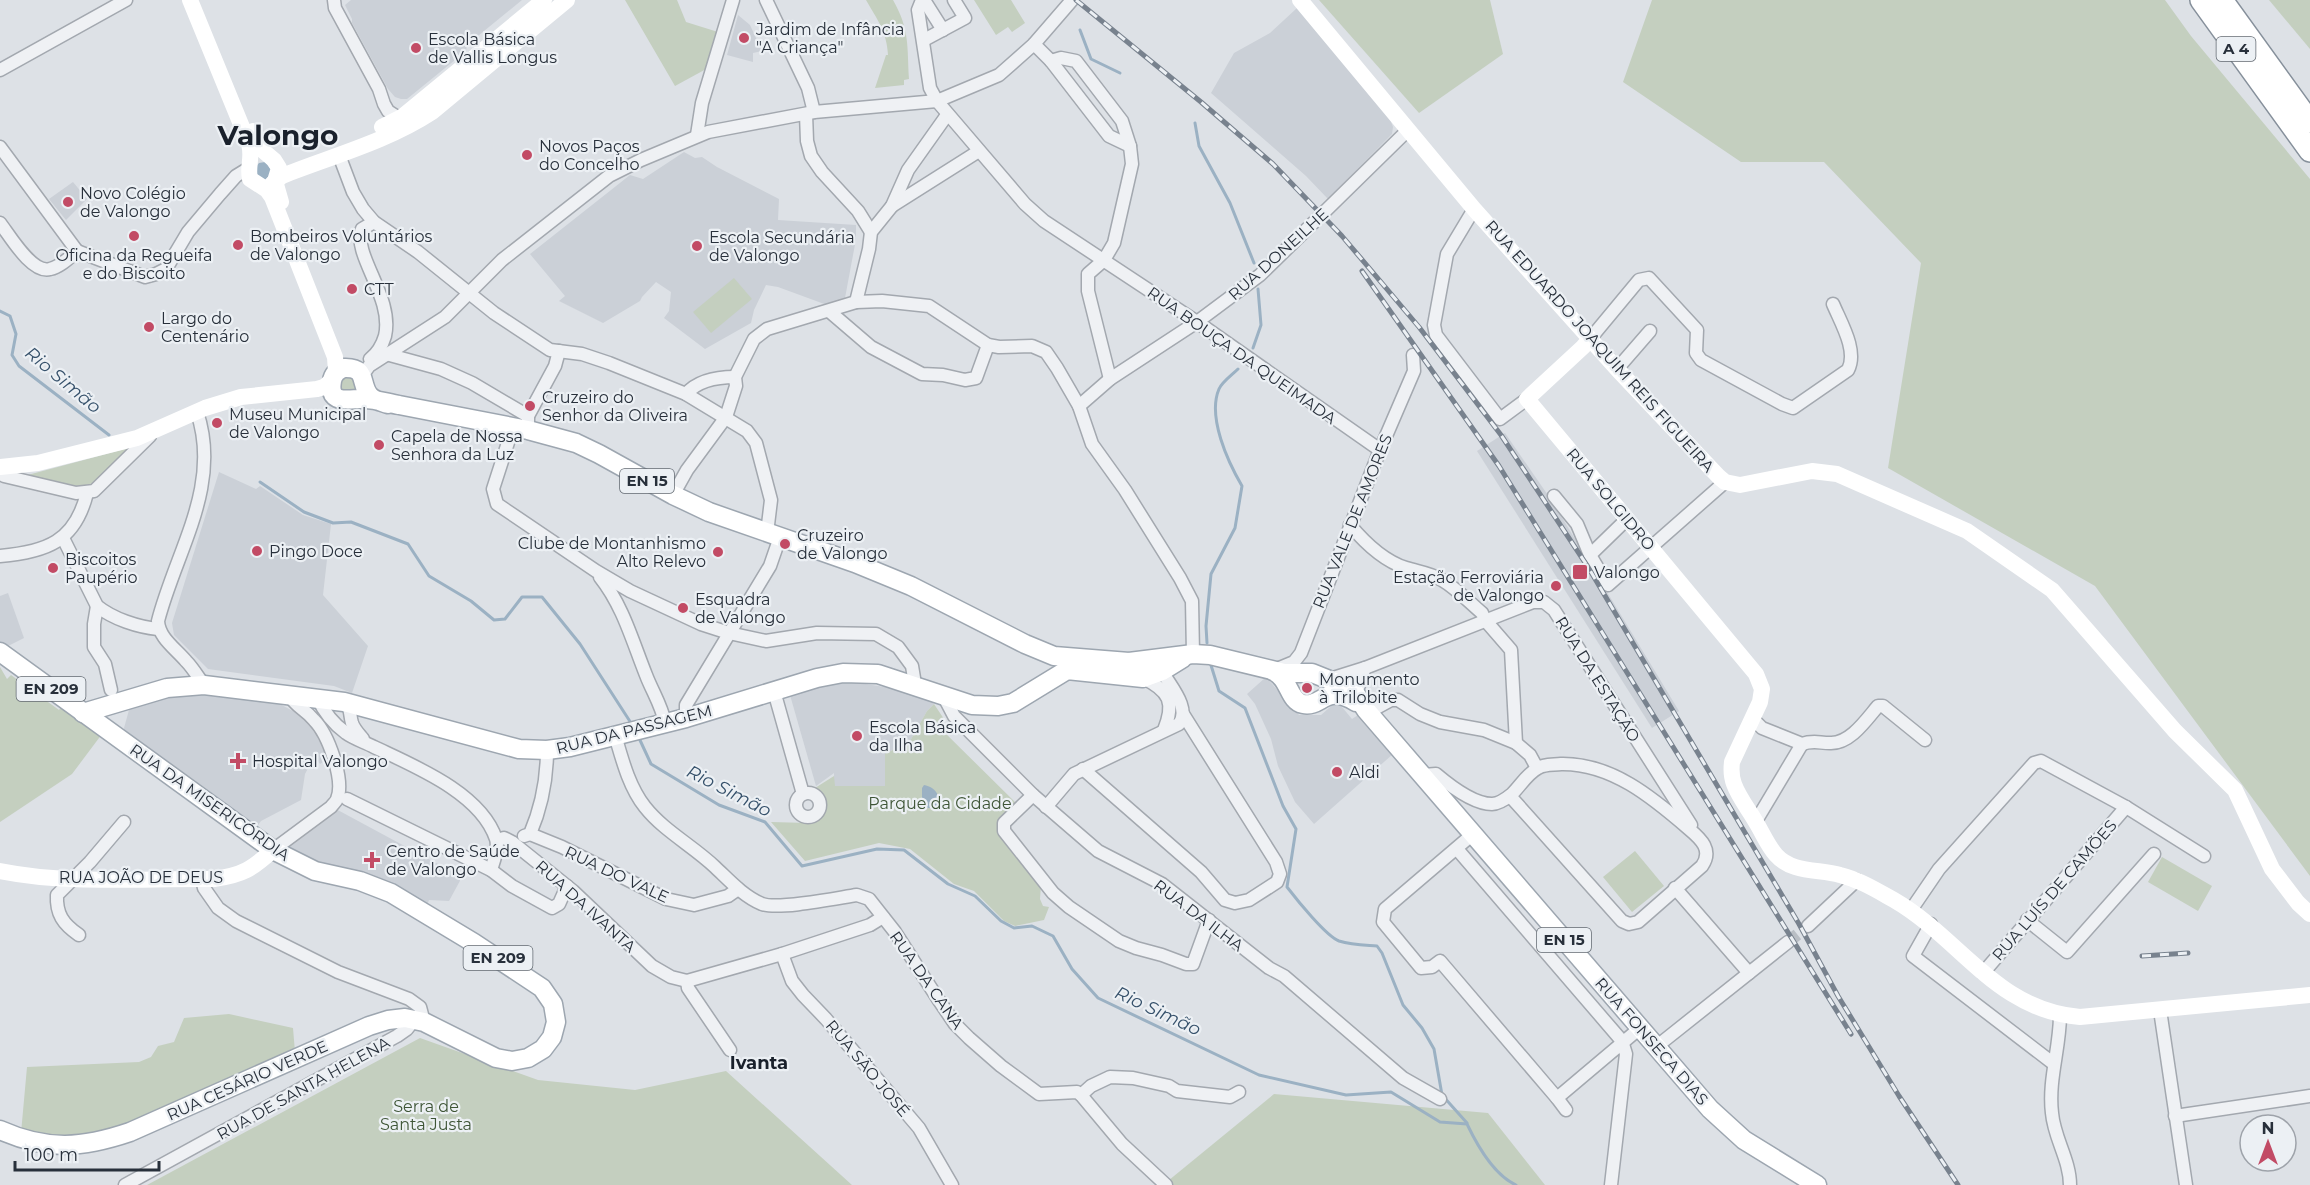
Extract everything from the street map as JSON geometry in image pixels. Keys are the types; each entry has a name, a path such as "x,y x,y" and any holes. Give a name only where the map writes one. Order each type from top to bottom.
{"highway":[{"name":"A 4","path":"2201,0 2310,151"},
{"name":"A 4","path":"2222,0 2310,122"}],"main road":[{"path":"190,0 249,144 250,179 258,185 269,184 282,176 339,155 402,123 530,21 567,0"},
{"path":"200,0 257,141 261,149 272,158 280,162 292,161 402,123"},
{"path":"530,21 544,0"},
{"name":"RUA EDUARDO JOAQUIM REIS FIGUEIRA","path":"1300,0 1474,209 1617,369 1725,482 1740,485 1812,471 1837,474 1967,531 2052,590 2175,731 2235,790 2272,869 2298,903 2310,914"},
{"path":"250,166 259,157 272,158"},
{"path":"269,184 279,173 272,158"},
{"path":"269,184 272,197 335,357 350,380 375,400 388,404 488,423 523,425"},
{"path":"1527,399 1590,339"},
{"path":"0,467 38,463 153,433 197,412 254,394 324,387 350,380"},
{"name":"RUA SOLGIDRO","path":"1527,399 1756,674 1762,688 1753,719 1732,762 1730,773 1734,786 1776,855 1787,864 1839,874 1857,880 1911,910 1931,924 2006,992 2033,1006 2060,1015 2080,1017 2308,995"},
{"name":"EN 15","path":"523,425 576,443 709,512 773,535"},
{"path":"773,535 855,563 911,586 1025,644 1069,662 1143,678 1162,671 1193,654"},
{"name":"RUA DA MISERICÓRDIA","path":"0,652 273,850 315,871 360,881 391,893 542,988 553,1004 556,1022 552,1037 543,1049 528,1058 512,1061 496,1058 419,1021"},
{"path":"1069,662 1129,662 1193,654 1210,655 1271,670"},
{"name":"RUA DA PASSAGEM","path":"83,712 115,696 204,684 344,702 519,749 547,750 570,747 686,718 817,678 860,672 878,674 972,705 986,707 1006,705 1013,703 1069,662"},
{"path":"1129,662 1152,665 1162,671"},
{"name":"RUA FONSECA DIAS","path":"1271,670 1282,676 1308,677 1344,696 1360,694 1473,834 1728,1127 1744,1140 1814,1184"},
{"path":"103,726 115,696"},
{"name":"RUA JOÃO DE DEUS","path":"0,872 22,876 71,879 202,879 237,876 257,864 273,850"},
{"name":"RUA CESÁRIO VERDE","path":"0,1130 38,1143 65,1146 101,1142 130,1132 369,1026 405,1018 419,1021"}],"street":[{"path":"0,70 126,0"},
{"path":"334,0 335,8 379,89 384,104 388,111 402,123"},
{"path":"697,135 702,102 733,0"},
{"path":"766,0 808,88 810,113 807,141 811,156 822,172 858,211 871,232"},
{"path":"924,40 965,18 954,0"},
{"path":"350,380 404,342 445,317 502,260 609,176 697,135 810,113 937,101 999,75 1034,44 1072,0"},
{"path":"919,3 944,30"},
{"name":"RUA BOUÇA DA QUEIMADA","path":"919,3 930,88 947,115 1025,204 1044,221 1197,322 1380,450"},
{"path":"1034,44 1051,61 1108,136 1130,146"},
{"path":"1051,61 1061,58 1076,61 1122,121 1130,146 1132,164 1114,243 1104,260 1088,274 1088,291 1110,379"},
{"path":"856,302 871,232 892,206 908,170 947,115"},
{"name":"RUA DONEILHE","path":"1079,406 1110,379 1197,322 1260,275 1407,130"},
{"path":"0,147 77,251 145,277 166,269 188,232 230,182 250,166"},
{"path":"892,206 979,151"},
{"path":"339,155 361,217 360,241 385,307 385,333 379,351 350,380"},
{"path":"353,192 374,222 418,252 494,313 550,350 582,354 686,394 747,431 756,443 771,500 773,535 771,566 686,705 686,718"},
{"path":"1474,209 1447,254 1434,325 1436,335 1500,419 1527,399"},
{"path":"362,229 374,222"},
{"path":"0,223 32,264 40,270 58,266 77,251"},
{"path":"1590,339 1639,280 1649,278 1697,330 1696,353 1701,360 1793,408 1848,370 1852,362 1848,343 1833,304"},
{"path":"674,495 687,470 726,417 736,387 735,377 754,339 767,329 856,302 882,301 929,306 988,345 1032,346 1046,352 1079,406 1092,444 1131,500 1192,601 1193,654"},
{"path":"829,311 871,347 922,374 943,375 965,380 976,378 988,345"},
{"path":"1617,369 1650,332"},
{"path":"385,333 390,342 404,342"},
{"path":"558,351 555,366 523,425 493,489 496,504 630,591 701,624 729,633 766,640 817,633 876,634 897,647 912,666 914,678 912,685"},
{"path":"386,354 441,369 472,383 523,425"},
{"name":"RUA VALE DE AMORES","path":"1308,677 1350,525 1414,371 1413,355"},
{"path":"686,394 693,386 706,381 735,377"},
{"path":"158,629 160,613 197,509 204,476 204,437 197,412"},
{"path":"0,472 4,476 15,479 76,493 87,493 94,491 153,433"},
{"path":"1554,496 1577,524 1590,555 1608,585 1725,482"},
{"path":"0,556 33,552 63,538 84,504 87,493"},
{"path":"1590,555 1627,519"},
{"path":"1350,525 1364,542 1377,552 1404,567 1426,572 1444,581 1482,613 1485,620 1511,650 1516,743"},
{"path":"63,538 97,606 106,613 146,628 158,629 204,684"},
{"path":"596,571 621,608 662,711 664,723"},
{"name":"RUA DA ESTAÇÃO","path":"1308,677 1360,694 1365,668 1533,602 1544,602 1554,610 1707,849 1707,860 1675,888"},
{"path":"97,606 94,647 105,664 115,696"},
{"path":"185,660 185,686"},
{"path":"1271,670 1287,667 1308,677"},
{"path":"1083,770 1201,872 1225,900 1234,903 1249,900 1277,882 1280,874 1276,862 1183,714 1180,703 1162,671"},
{"path":"1143,678 1165,692 1170,702 1170,716 1164,730"},
{"path":"774,691 804,794"},
{"path":"273,850 331,807 337,800 336,768 321,728 314,719 296,706 288,694"},
{"path":"1360,694 1398,700 1420,714 1440,722 1484,730 1516,743 1530,755 1537,768"},
{"name":"RUA DA ILHA","path":"944,697 954,716 1032,795 1098,851 1162,884 1269,968 1284,976 1403,1078 1440,1099"},
{"path":"317,698 324,711 352,737 448,784 484,818 496,840 496,851 491,870"},
{"path":"338,726 335,709 344,702 351,710 351,721 356,731 366,742"},
{"path":"1756,821 1802,744 1811,740 1832,743 1843,740 1878,706 1883,706 1925,740"},
{"path":"356,731 360,715 367,707"},
{"path":"1046,807 1074,774 1179,724 1183,714"},
{"path":"1753,719 1762,728 1802,744"},
{"name":"RUA DA CANA","path":"615,735 630,780 645,807 654,818 714,866 738,889 762,904 778,906 857,895 868,899 895,932 955,1024 969,1038 1001,1066 1039,1094 1077,1092 1082,1095"},
{"path":"496,840 504,838 513,842 530,834 543,801 547,776 547,750"},
{"path":"1911,910 1939,869 2034,763 2041,760 2126,807 2204,856"},
{"path":"1424,775 1436,774 1452,788 1484,803 1494,804 1510,796 1537,768 1569,764 1596,768 1618,776 1698,836"},
{"path":"1642,792 1651,789 1656,782 1655,769"},
{"path":"1032,795 1004,823 1004,831 1053,893 1069,907 1119,941 1186,964 1193,964 1209,920"},
{"path":"1510,796 1622,921 1629,924 1638,922 1675,888 1749,973"},
{"path":"347,799 491,870 512,886 552,908 559,904 570,889"},
{"name":"RUA LUÍS DE CAMÕES","path":"1983,973 2126,807"},
{"path":"79,935 63,921 57,904 57,895 90,862 124,822"},
{"name":"RUA DO VALE","path":"530,834 562,847 666,899 694,905 728,896 738,889"},
{"path":"1473,834 1385,909 1383,922 1421,968 1432,967 1440,961 1566,1110"},
{"name":"RUA DA IVANTA","path":"513,842 570,889 652,966 671,977 687,981"},
{"path":"1457,849 1622,1041 1626,1054 1611,1185"},
{"path":"1469,863 1486,849"},
{"path":"2027,920 2067,952 2154,854"},
{"path":"202,879 204,888 218,908 236,921 338,972 409,999 420,1007 419,1021"},
{"path":"1808,926 1857,880"},
{"path":"730,1050 688,988 687,981 782,954 870,925 883,917"},
{"path":"1931,924 1913,956 2054,1064"},
{"path":"1656,1047 1788,942"},
{"name":"RUA SÃO JOSÉ","path":"782,954 792,981 919,1128 952,1185"},
{"path":"2160,1010 2186,1185"},
{"path":"2060,1015 2051,1110 2054,1131 2064,1154 2070,1185"},
{"name":"RUA DE SANTA HELENA","path":"126,1185 398,1036 419,1021"},
{"path":"1557,1098 1640,1028"},
{"path":"1166,1185 1122,1144 1082,1095 1091,1086 1110,1077 1133,1078 1169,1086 1177,1091 1230,1097 1239,1092"},
{"path":"2175,1116 2310,1096"}],"shaded area":[{"name":"Escola Básica de Vallis Longus","path":"351,0 522,0 467,45 466,51 407,99 401,99 395,97 388,89 352,23 345,5"},
{"path":"1297,8 1390,119 1393,127 1392,134 1328,199 1306,176 1211,93 1234,53 1270,33"},
{"name":"Jardim de Infância \"A Criança\"","path":"738,15 750,25 762,51 753,53 753,62 727,55"},
{"name":"Escola Secundária de Valongo","path":"684,152 695,158 702,157 779,199 778,220 856,225 856,239 845,298 827,305 778,287 766,285 754,310 751,323 705,349 664,318 669,311 671,292 656,282 640,301 603,323 559,301 565,296 530,254 630,175 643,179"},
{"name":"Novo Colégio de Valongo","path":"73,182 87,199 66,220 49,199"},
{"path":"1505,433 1552,501 1679,711 1652,728 1477,451"},
{"path":"219,472 256,489 260,486 303,515 331,524 323,595 368,646 352,693 334,686 208,669 174,635 172,623"},
{"path":"8,593 24,638 6,647 0,643 0,596"},
{"path":"1266,677 1299,715 1321,715 1337,701 1352,719 1358,715 1393,754 1314,824 1295,802 1278,766 1271,739 1255,704 1247,694"},
{"name":"Escola Básica da Ilha","path":"853,682 891,688 928,699 934,704 927,711 910,741 885,754 885,786 834,786 834,773 816,786 790,695 833,684"},
{"name":"Hospital Valongo","path":"203,693 276,702 308,719 329,758 320,764 316,758 313,759 305,774 301,800 261,821 256,828 125,733 124,728 132,707 160,697"},
{"name":"Centro de Saúde de Valongo","path":"334,808 462,877 449,901 429,900 427,905 392,885 355,871 321,863 285,846"}],"green space":[{"path":"625,0 677,0 686,22 718,32 708,68 675,86"},
{"path":"866,0 893,0 898,11 905,29 908,47 909,79 904,80 904,85 875,88 886,55 888,55 886,39 881,26"},
{"path":"974,0 1011,0 1025,23 1012,32 1008,27 996,35"},
{"path":"1319,0 1490,0 1503,54 1419,113"},
{"path":"1652,0 2165,0 2191,36 2310,179 2310,876 2095,586 1888,468 1921,263 1824,162 1741,162 1623,82"},
{"path":"2269,0 2310,0 2310,49"},
{"path":"734,278 752,299 711,333 693,312"},
{"path":"348,377 354,379 356,385 354,391 348,393 342,391 340,385 342,379"},
{"path":"129,448 94,483 78,487 24,476"},
{"path":"0,667 7,679 11,675 59,710 61,707 102,734 72,774 0,822"},
{"name":"Parque da Cidade","path":"934,704 944,719 938,726 1016,803 997,822 998,832 1041,885 1040,899 1043,906 1049,907 1044,920 1015,926 1004,921 974,891 954,884 910,849 879,843 805,861 771,822 808,823 821,818 826,805 822,794 815,788 834,776 835,786 885,786 885,754 910,741 927,711"},
{"path":"1635,851 1664,886 1632,912 1603,877"},
{"path":"2162,857 2212,886 2198,911 2148,882"},
{"path":"229,1014 293,1028 295,1052 126,1128 69,1141 21,1133 27,1067 139,1062 151,1057 158,1046 174,1042 184,1018"},
{"name":"Serra de Santa Justa","path":"420,1038 538,1080 635,1090 726,1071 852,1185 147,1185"},
{"path":"1274,1094 1488,1113 1545,1185 1163,1185"}],"water":[{"path":"265,162 273,172 265,180 259,179 255,168 259,163"},
{"path":"924,785 932,788 937,794 938,800 935,808 927,808 922,803"}],"waterway":[{"path":"1080,30 1091,59 1120,73"},
{"path":"1195,123 1199,146 1230,203 1254,263"},
{"path":"1253,348 1261,325 1258,289"},
{"name":"Rio Simão","path":"0,311 10,316 16,334 12,355 19,366 109,435"},
{"path":"1207,643 1206,626 1211,574 1235,528 1242,486 1225,452 1217,426 1216,400 1220,386 1238,369"},
{"name":"Rio Simão","path":"260,482 304,512 333,523 351,522 408,544 429,576 471,601 494,620 505,619 522,597 542,597 580,644 631,723"},
{"path":"1210,662 1219,691 1245,708 1283,806 1296,829 1287,887 1333,938 1349,943 1377,946 1403,1005 1422,1028 1434,1049 1442,1095 1467,1123"},
{"name":"Rio Simão","path":"639,738 651,764 719,805 765,822 802,866 877,849 904,850 948,884 975,896 1001,921 1014,928 1032,926 1053,936 1072,969 1098,998 1259,1075 1346,1095 1391,1092 1440,1122 1467,1124 1493,1167 1516,1185"}],"tunnel":[{"path":"1788,942 1808,926"}],"railway":[{"path":"1076,0 1273,164 1342,236 1419,327 1501,435 1588,567 1799,924 1838,996 1899,1096 1958,1185"},
{"path":"1362,271 1499,466 1851,1034"},
{"path":"2142,956 2188,953"}],"place":[{"name":"Jardim de Infância \"A Criança\"","path":"744,38"},
{"name":"Escola Básica de Vallis Longus","path":"416,48"},
{"name":"Novos Paços do Concelho","path":"527,155"},
{"name":"Novo Colégio de Valongo","path":"68,202"},
{"name":"Oficina da Regueifa e do Biscoito","path":"134,236"},
{"name":"Bombeiros Voluntários de Valongo","path":"238,245"},
{"name":"Escola Secundária de Valongo","path":"697,246"},
{"name":"CTT","path":"352,289"},
{"name":"Largo do Centenário","path":"149,327"},
{"name":"Cruzeiro do Senhor da Oliveira","path":"530,406"},
{"name":"Museu Municipal de Valongo","path":"217,423"},
{"name":"Capela de Nossa Senhora da Luz","path":"379,445"},
{"name":"Cruzeiro de Valongo","path":"785,544"},
{"name":"Pingo Doce","path":"257,551"},
{"name":"Clube de Montanhismo Alto Relevo","path":"718,552"},
{"name":"Biscoitos Paupério","path":"53,568"},
{"name":"Valongo","path":"1580,572"},
{"name":"Estação Ferroviária de Valongo","path":"1556,586"},
{"name":"Esquadra de Valongo","path":"683,608"},
{"name":"Monumento à Trilobite","path":"1307,688"},
{"name":"Escola Básica da Ilha","path":"857,736"},
{"name":"Hospital Valongo","path":"238,761"},
{"name":"Aldi","path":"1337,772"},
{"name":"Centro de Saúde de Valongo","path":"372,860"}],"district":[{"name":"Valongo","path":"278,135"},
{"name":"Ivanta","path":"759,1063"}]}
